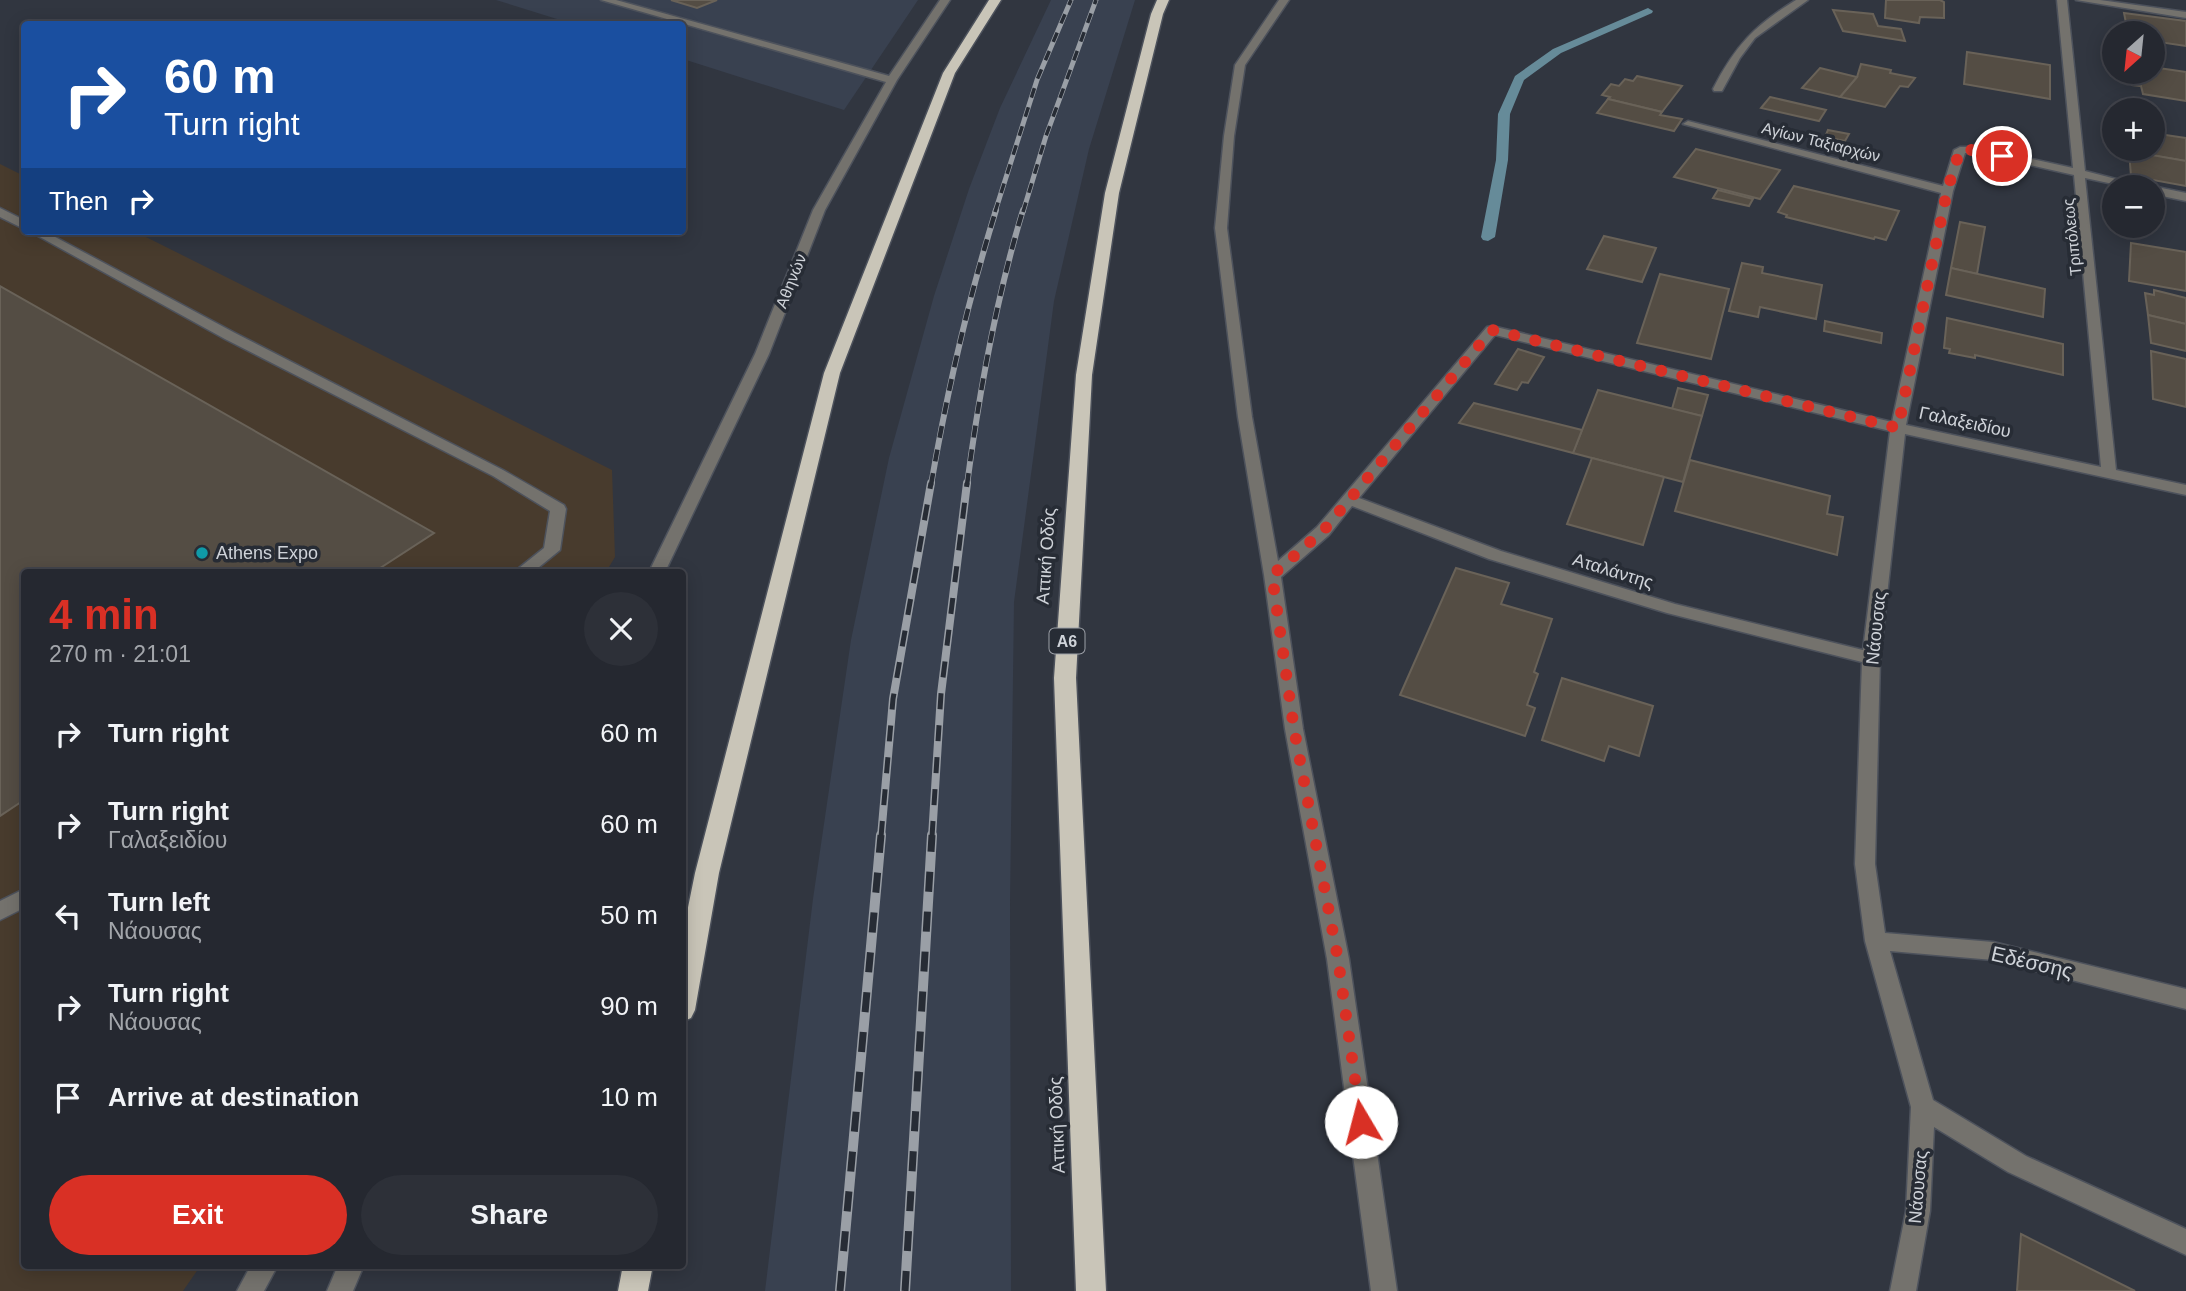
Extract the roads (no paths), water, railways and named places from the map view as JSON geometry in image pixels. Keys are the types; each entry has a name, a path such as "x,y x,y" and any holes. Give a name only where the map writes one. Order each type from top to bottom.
{"highway":[{"path":"686,988 707,873 832,373 949,73 995,0"},
{"name":"Αττική Οδός","path":"1091,1291 1066,664 1083,375 1112,193 1157,14 1163,0"},
{"path":"633,1291 637,1269"}],"street":[{"path":"606,0 681,21"},
{"name":"Αθηνών","path":"658,569 762,354 819,210 892,80 945,0"},
{"path":"1284,0 1240,65 1229,136 1221,228 1245,417 1272,575 1294,729 1338,959 1384,1291"},
{"path":"1718,89 1737,51 1755,32 1803,0"},
{"name":"Τριπόλεως","path":"2062,0 2073,129 2081,174 2095,306 2109,472"},
{"path":"2081,0 2186,15"},
{"path":"686,22 892,80"},
{"name":"Αγίων Ταξιαρχών","path":"1688,124 1947,191"},
{"name":"Νάουσας","path":"1903,1291 1918,1211 1923,1107 1876,941 1865,864 1871,658 1898,428 1947,191 1960,150 1976,150 2102,179"},
{"path":"2165,193 2186,197"},
{"path":"0,212 21,223"},
{"path":"43,235 230,336 498,473 558,509 552,550 526,569"},
{"name":"Γαλαξειδίου","path":"1350,500 1492,330 1898,428 2186,490"},
{"path":"1272,575 1323,531 1350,500"},
{"name":"Αταλάντης","path":"1350,500 1495,555 1648,601 1871,658"},
{"path":"0,911 21,900"},
{"name":"Εδέσσης","path":"1876,941 1993,951 2186,999"},
{"path":"1923,1107 2017,1164 2186,1242"},
{"path":"250,1291 263,1269"},
{"path":"340,1291 349,1269"}],"waterway":[{"path":"1488,237 1502,160 1504,114 1519,78 1557,51 1648,11"}],"railway":[{"path":"995,212 1037,80 1071,0"},
{"path":"1023,212 1046,136 1096,0"},
{"path":"931,485 959,346 996,210"},
{"path":"967,485 989,346 1023,210"},
{"path":"881,837 893,699 931,483"},
{"path":"932,837 941,694 967,483"},
{"path":"840,1291 881,835"},
{"path":"905,1291 932,835"}],"place":[{"name":"Athens Expo","path":"202,553"}]}
